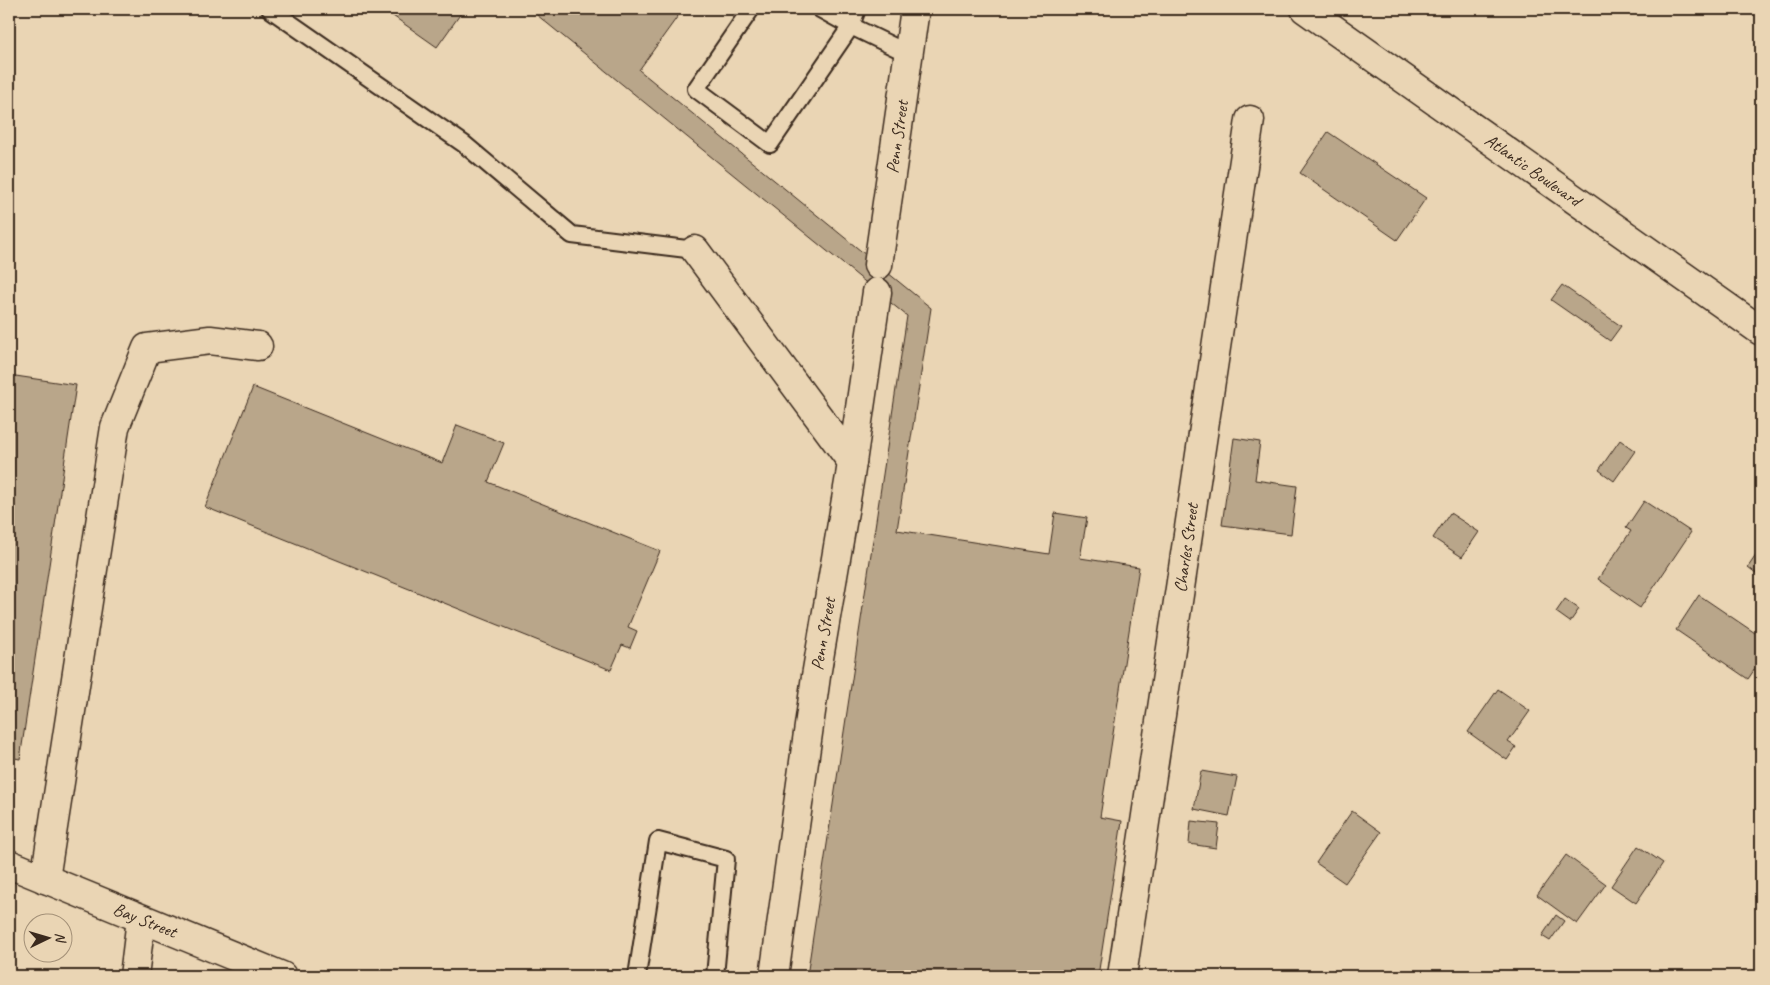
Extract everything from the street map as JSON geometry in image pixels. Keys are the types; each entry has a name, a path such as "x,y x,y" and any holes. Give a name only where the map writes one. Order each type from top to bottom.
{"street":[{"name":"Penn Street","path":"878,265 915,9"},
{"name":"Atlantic Boulevard","path":"1305,9 1761,331"},
{"name":"Charles Street","path":"1122,976 1250,120"},
{"path":"696,250 852,462"},
{"name":"Penn Street","path":"774,976 816,676 852,462 877,292"},
{"path":"45,879 113,436 118,418 147,348 210,340 258,346"},
{"name":"Bay Street","path":"9,864 282,976"},
{"path":"134,976 141,919"}],"lane":[{"path":"270,9 464,144 572,235 696,250"},
{"path":"751,9 696,90 770,144 851,26 857,9"},
{"path":"820,9 909,54"},
{"path":"637,976 658,842 726,859 716,976"}],"building":[{"path":"383,9 464,9 437,47"},
{"path":"542,9 683,9 639,70 931,308 897,530 1049,554 1055,513 1087,518 1080,558 1139,567 1100,817 1122,821 1098,976 807,976 907,316 537,15"},
{"path":"1328,132 1426,198 1397,240 1300,173"},
{"path":"1562,285 1621,326 1610,341 1551,300"},
{"path":"9,375 76,385 20,759 9,757"},
{"path":"253,387 442,463 457,425 504,443 488,482 660,551 628,627 637,631 630,648 622,645 611,670 205,507"},
{"path":"1234,438 1260,442 1255,480 1297,486 1291,534 1222,525"},
{"path":"1620,440 1635,451 1614,481 1599,470"},
{"path":"1644,501 1691,532 1640,608 1598,579 1631,531 1626,528"},
{"path":"1450,513 1479,532 1462,557 1433,538"},
{"path":"1761,548 1761,577 1748,567"},
{"path":"1699,595 1761,637 1761,660 1748,679 1676,630"},
{"path":"1565,599 1579,609 1570,622 1556,612"},
{"path":"1498,689 1530,711 1508,742 1516,747 1507,760 1468,732"},
{"path":"1201,771 1237,777 1229,816 1194,809"},
{"path":"1352,811 1381,832 1345,883 1316,863"},
{"path":"1191,821 1219,824 1216,848 1189,844"},
{"path":"1638,846 1663,863 1636,903 1611,886"},
{"path":"1566,855 1606,884 1577,924 1537,895"},
{"path":"1556,915 1564,921 1550,941 1542,936"}]}
